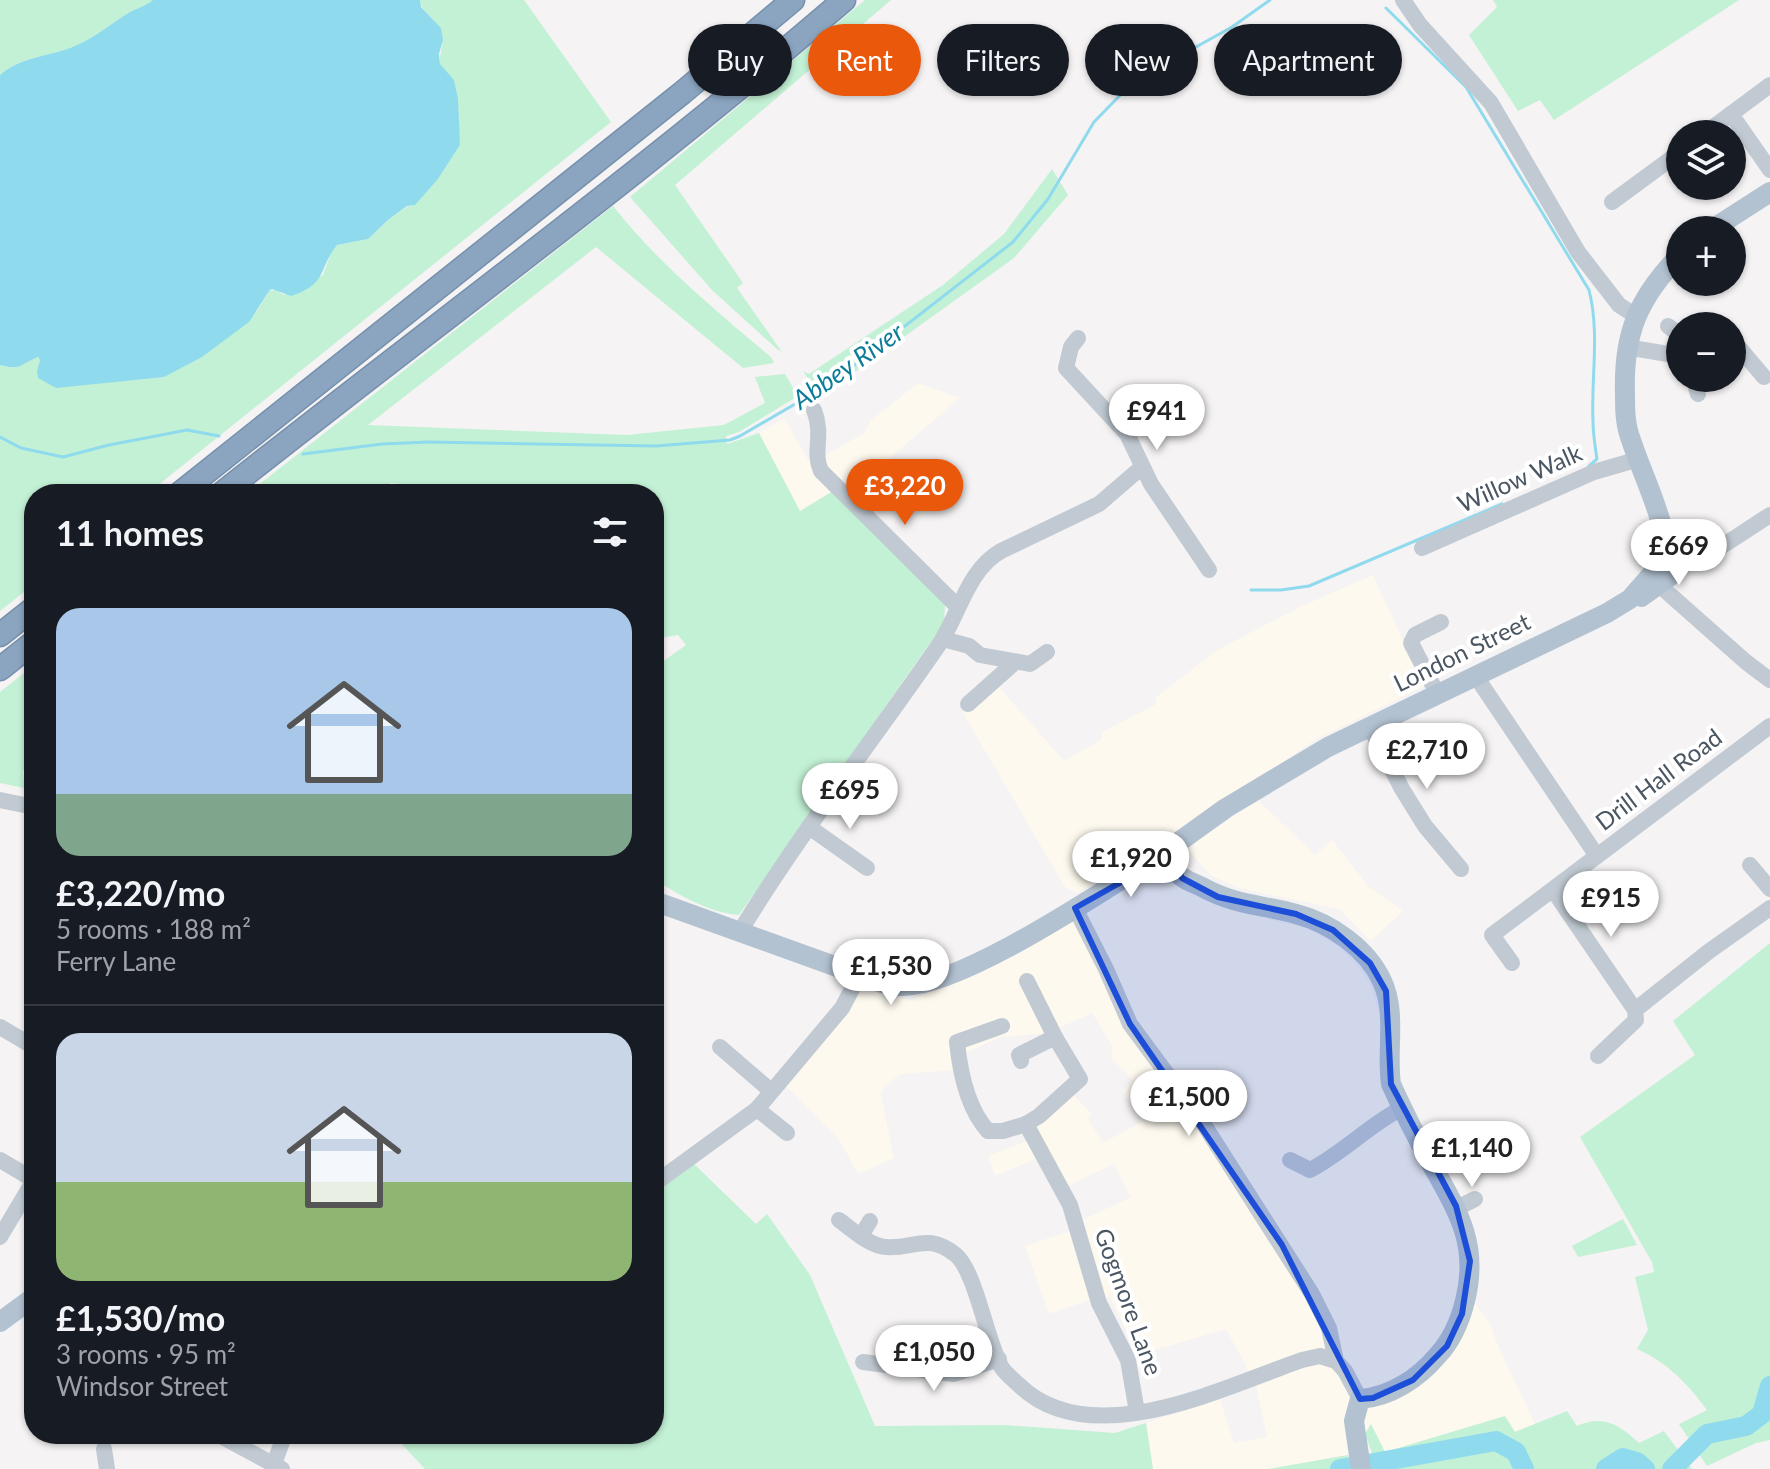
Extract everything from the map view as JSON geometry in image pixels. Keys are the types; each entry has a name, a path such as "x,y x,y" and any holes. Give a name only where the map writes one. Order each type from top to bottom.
{"highway":[{"path":"192,484 682,93 793,0"},
{"path":"234,484 422,335 588,210 844,0"},
{"path":"0,635 24,616"},
{"path":"0,669 24,650"}],"main road":[{"path":"1733,216 1770,192"},
{"path":"1661,575 1668,540 1630,437 1625,410 1626,347 1628,310 1666,269"},
{"name":"London Street","path":"696,917 859,976 902,987 942,978 1004,949 1154,859 1171,854 1180,841 1226,808 1328,747 1607,613 1661,575"},
{"path":"1171,854 1195,876 1199,886 1218,897 1315,920 1339,934 1370,963 1386,991 1390,1009 1391,1084 1402,1108 1466,1204 1464,1227 1470,1261 1469,1286 1456,1328 1447,1346 1413,1380 1373,1398 1360,1399 1354,1421 1361,1469"},
{"path":"664,895 696,917"},
{"path":"664,905 696,917"},
{"path":"0,1322 24,1304"}],"street":[{"path":"1403,0 1420,25 1491,103 1578,252 1628,310"},
{"path":"1723,120 1770,85"},
{"path":"1731,114 1770,170"},
{"path":"1612,201 1666,162"},
{"path":"1078,339 1071,347 1066,368 1127,434 1142,467 1210,570"},
{"path":"1626,347 1666,354"},
{"path":"1746,356 1764,377"},
{"path":"814,410 819,426 816,458 821,471 956,612 974,650 996,681"},
{"name":"Willow Walk","path":"1422,548 1594,472 1639,459"},
{"path":"739,933 809,827 943,639 978,572 994,555 1099,504 1142,467"},
{"path":"1770,515 1694,562 1661,575 1686,606 1770,680"},
{"path":"1437,693 1411,643 1415,635 1441,622"},
{"path":"943,639 1014,663 1030,664 1047,652"},
{"path":"968,704 1014,663"},
{"name":"Drill Hall Road","path":"1475,675 1597,856 1770,726"},
{"path":"1370,727 1425,826 1461,869"},
{"path":"0,800 24,806"},
{"path":"0,809 24,806"},
{"path":"809,827 867,868"},
{"path":"1512,963 1492,935 1597,856"},
{"path":"1750,865 1770,889"},
{"path":"1553,890 1635,1010 1636,1020 1598,1056"},
{"path":"1075,908 1130,1024 1201,1120 1312,1294 1329,1328 1336,1361"},
{"path":"1635,1010 1770,908"},
{"path":"664,1177 757,1109 842,1008 859,976"},
{"path":"1002,1026 957,1042 964,1082 979,1121 992,1132 1026,1124 1080,1079 1027,981"},
{"path":"0,1027 24,1041"},
{"path":"1021,1061 1019,1055 1055,1037"},
{"path":"720,1047 771,1091"},
{"path":"1290,1160 1310,1170 1402,1108"},
{"path":"757,1109 787,1133"},
{"name":"Gogmore Lane","path":"1026,1124 1070,1205 1099,1303 1128,1360 1137,1412"},
{"path":"0,1160 24,1174"},
{"path":"0,1237 24,1197"},
{"path":"839,1220 866,1229 877,1245 889,1248 927,1242 941,1246 958,1257 1002,1369 1030,1396 1049,1407 1068,1413 1095,1415 1137,1412 1196,1400 1320,1356 1336,1361 1360,1399"},
{"path":"863,1362 889,1374 954,1374 999,1359"},
{"path":"234,1444 276,1468 282,1444"},
{"path":"104,1449 107,1469"}],"highlighted area":[{"path":"1171,854 1182,878 1218,897 1296,914 1333,930 1370,963 1386,991 1391,1084 1456,1206 1470,1261 1462,1314 1447,1346 1413,1380 1373,1398 1360,1399 1282,1245 1130,1024 1075,908"}],"shaded area":[{"path":"918,383 960,398 850,492 819,459 864,433 871,420"},
{"path":"784,418 820,480 833,491 800,511 759,433"},
{"path":"1373,575 1410,656 1427,685 1316,739 1150,853 1076,893 1065,887 963,713 967,708 999,687 1064,761 1102,739 1102,732 1155,705 1156,697 1219,649 1302,606"},
{"path":"1258,800 1315,855 1332,840 1368,886 1403,911 1371,941 1339,909 1239,888 1210,875 1189,850 1198,840"},
{"path":"1156,868 1163,868 1182,889 1203,900 1283,923 1305,926 1339,947 1370,984 1382,1024 1381,1082 1448,1206 1462,1248 1461,1285 1491,1325 1535,1424 1514,1432 1504,1416 1385,1452 1371,1424 1348,1455 1268,1469 1153,1469 1146,1423 1220,1399 1234,1443 1267,1437 1256,1385 1226,1329 1138,1355 1110,1297 1089,1300 1049,1314 1025,1246 1067,1232 1085,1219 1131,1197 1114,1164 1068,1186 1040,1157 995,1176 988,1156 1030,1140 1039,1123 1073,1095 1092,1114 1088,1119 1103,1143 1143,1121 1131,1098 1128,1099 1122,1091 1133,1080 1111,1058 1113,1047 1092,1013 1048,1033 1002,1037 969,1051 955,1070 900,1074 884,1087 881,1095 894,1158 858,1174 839,1139 784,1084 858,988 911,1000 952,983"}],"green space":[{"path":"0,0 153,0 78,45 25,61 0,75"},
{"path":"420,0 524,0 611,122 159,484 24,484 24,592 0,611 0,365 17,367 38,357 37,371 256,312 269,291 276,290 284,295 323,275 337,245 368,239 388,220 412,206 438,179 460,145 458,126 440,64 441,32"},
{"path":"865,0 891,0 863,24 836,24"},
{"path":"1493,0 1739,0 1554,120 1540,100 1518,111 1469,35 1497,7"},
{"path":"808,48 808,71 792,85 792,61"},
{"path":"750,96 779,96 675,185 743,283 737,288 782,352 712,290 630,197"},
{"path":"1052,169 1068,195 1014,258 820,397 803,371 809,374 943,285 1004,234"},
{"path":"613,206 668,267 771,357 774,363 743,368 596,247 368,425 627,435 724,425 765,403 755,377 785,374 798,396 739,432 726,436 727,444 759,433 800,511 833,491 945,603 944,623 739,915 728,914 695,902 664,885 664,661 686,645 678,635 664,637 664,484 260,484"},
{"path":"24,673 24,788 0,783 0,692"},
{"path":"1770,943 1770,1440 1756,1443 1707,1466 1679,1424 1707,1410 1676,1375 1637,1349 1648,1330 1635,1277 1654,1272 1652,1262 1580,1137 1695,1055 1673,1021"},
{"path":"694,1164 756,1224 767,1214 810,1275 875,1426 1005,1425 1115,1433 1146,1423 1153,1469 425,1469 402,1444 664,1444 664,1186"},
{"path":"1623,1219 1637,1245 1578,1257 1572,1246"},
{"path":"1567,1411 1577,1426 1595,1421 1611,1423 1639,1443 1664,1431 1692,1469 1378,1469 1365,1434 1371,1424 1385,1452 1505,1416 1515,1432"},
{"path":"1348,1455 1350,1469 1268,1469"}],"water":[{"path":"153,0 420,0 421,7 441,28 440,64 454,80 460,145 438,179 415,205 407,206 368,239 337,245 317,281 303,291 291,296 272,289 269,291 249,322 202,357 164,377 56,388 38,378 38,357 17,367 0,365 0,75 25,61 78,45"}],"waterway":[{"name":"Abbey River","path":"303,454 382,444 429,442 656,446 730,440 740,436 833,382 1013,242 1048,199 1094,122 1133,82 1232,27 1270,0"},
{"path":"1386,8 1466,87 1589,290 1595,339 1593,426 1597,459 1589,466"},
{"name":"Abbey River","path":"0,437 21,448 63,457 187,430 219,436"},
{"path":"1251,590 1309,586 1502,504"},
{"path":"1672,1469 1707,1434 1746,1426 1762,1414 1770,1386"},
{"path":"1340,1469 1496,1441 1516,1452 1524,1469"},
{"path":"1606,1469 1623,1458 1637,1462 1645,1469"},
{"path":"1372,1463 1374,1469"}]}
